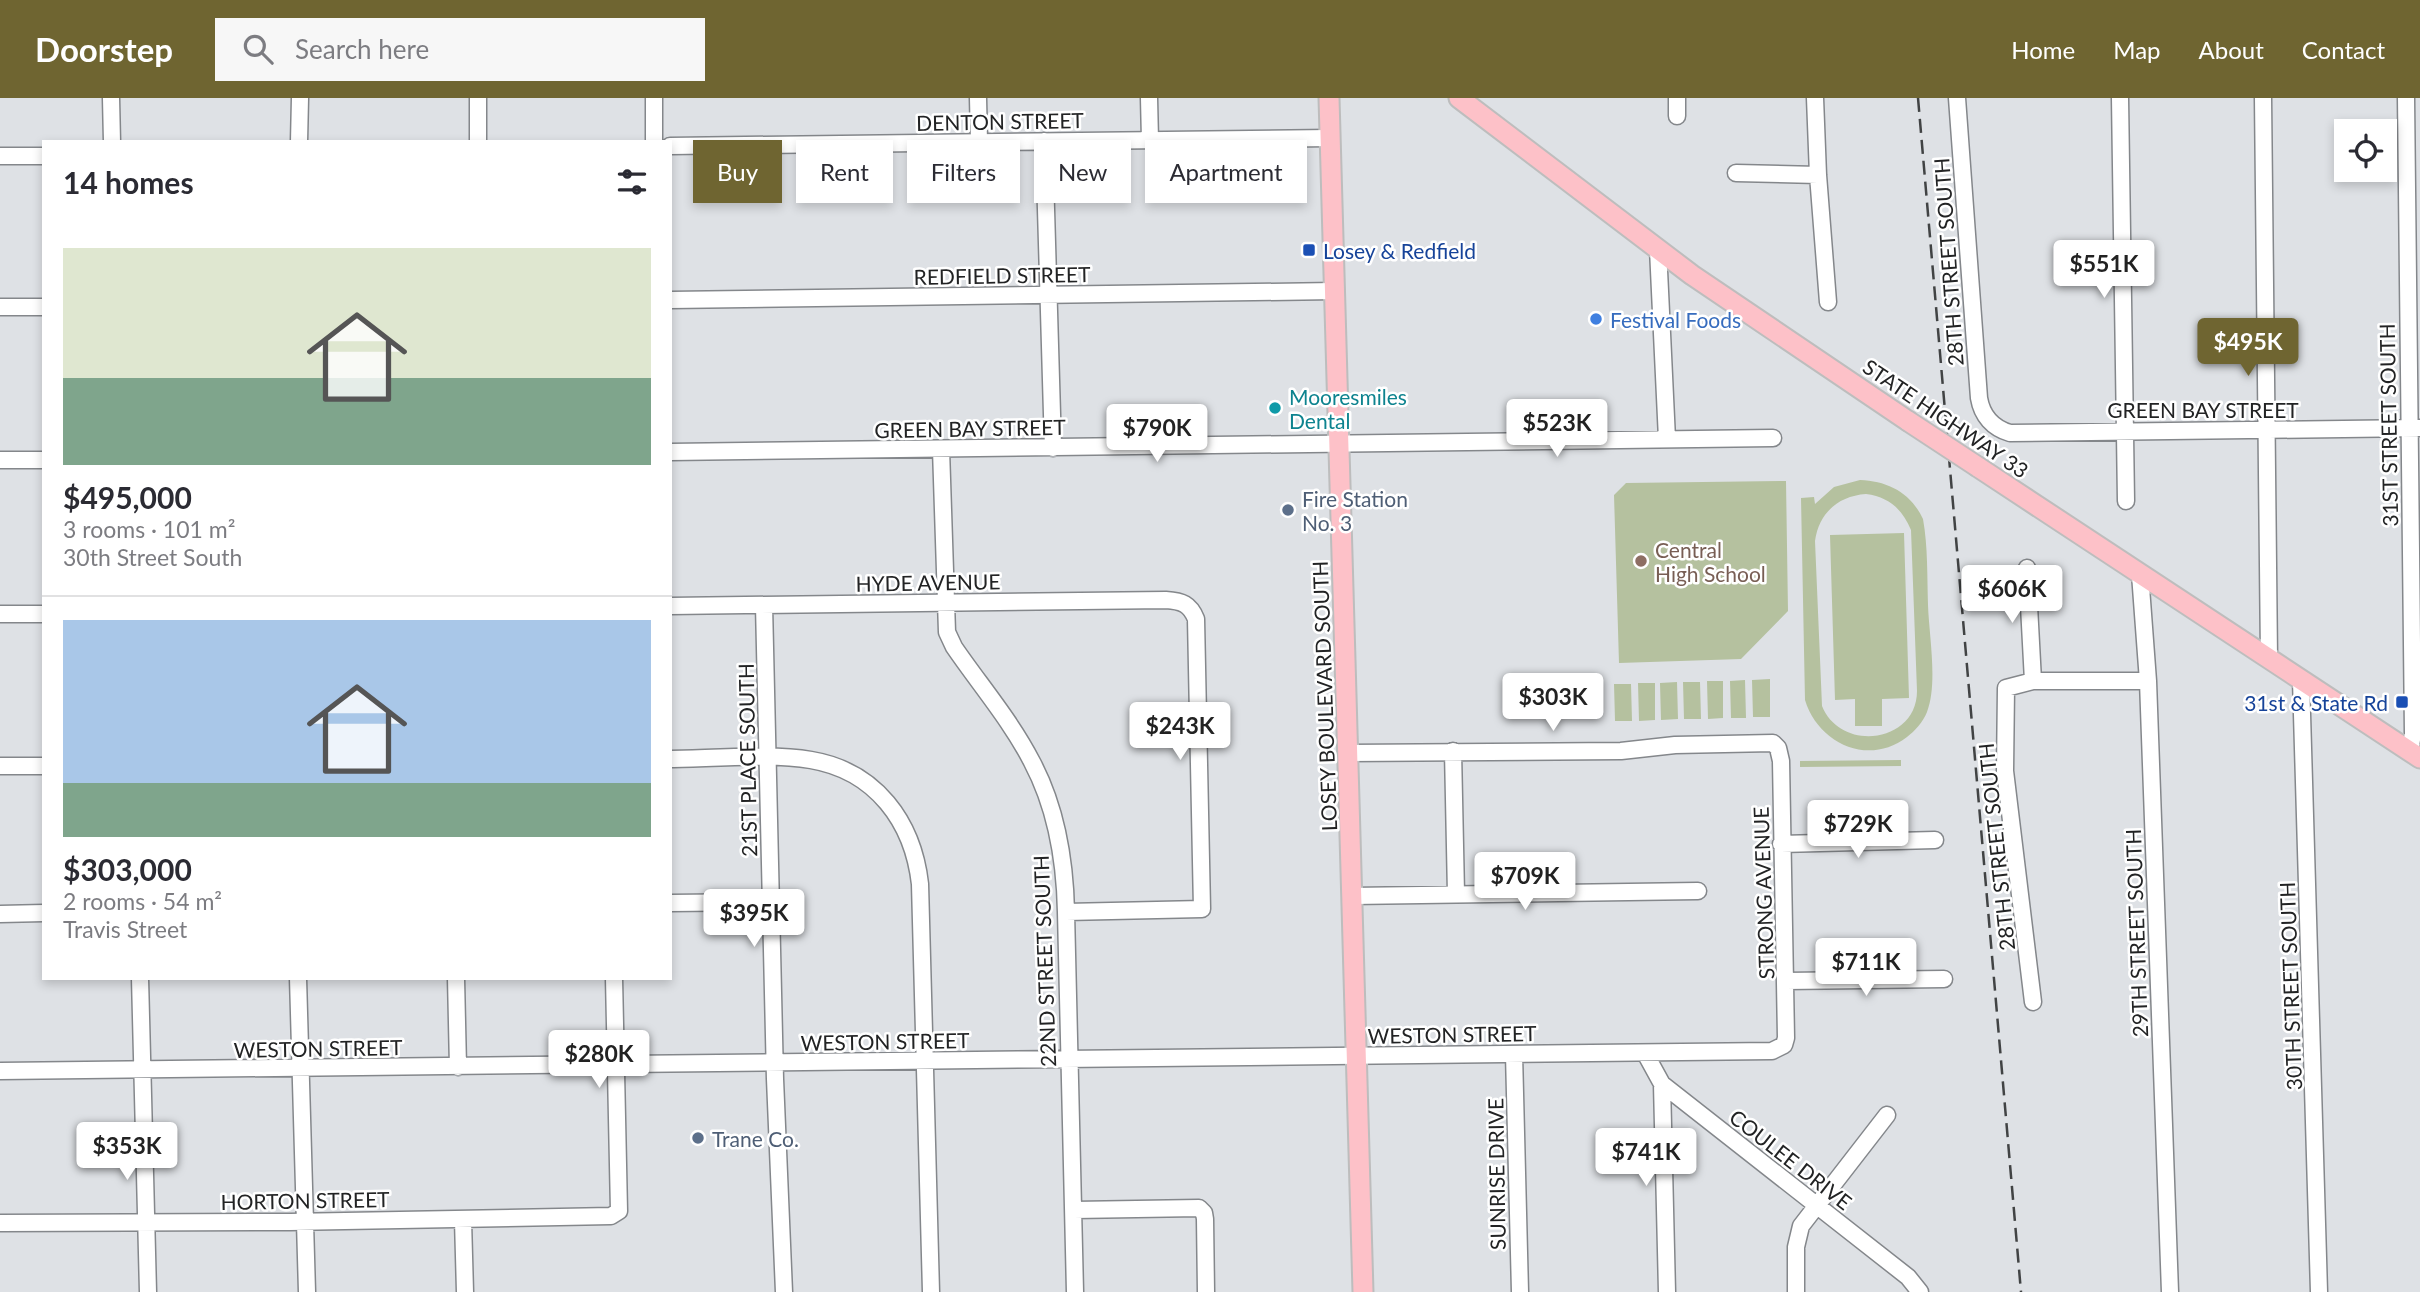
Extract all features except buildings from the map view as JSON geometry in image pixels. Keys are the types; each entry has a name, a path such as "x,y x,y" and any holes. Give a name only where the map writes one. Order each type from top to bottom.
{"main road":[{"name":"LOSEY BOULEVARD SOUTH","path":"1329,98 1363,1292"},
{"name":"STATE HIGHWAY 33","path":"1459,98 1658,249 1764,324 2415,754"}],"street":[{"path":"111,98 112,140"},
{"path":"299,140 300,98"},
{"path":"478,98 478,140"},
{"path":"654,98 654,140"},
{"path":"978,98 979,140"},
{"path":"1149,98 1150,140"},
{"path":"1677,98 1677,116"},
{"path":"1815,98 1828,302"},
{"name":"28TH STREET SOUTH","path":"1957,98 1979,398 1989,421"},
{"path":"2120,98 2126,501"},
{"path":"2263,98 2269,658"},
{"name":"31ST STREET SOUTH","path":"2406,98 2414,428 2415,754"},
{"name":"DENTON STREET","path":"1150,140 1330,138"},
{"name":"DENTON STREET","path":"672,146 907,142"},
{"path":"0,156 42,156"},
{"path":"1736,173 1818,175"},
{"path":"1046,203 1053,448"},
{"path":"1658,249 1667,439"},
{"name":"REDFIELD STREET","path":"672,300 1335,291"},
{"path":"0,307 42,307"},
{"name":"GREEN BAY STREET","path":"1989,421 2010,433 2414,428"},
{"name":"GREEN BAY STREET","path":"672,452 1773,438"},
{"name":"22ND STREET SOUTH","path":"941,449 947,632 954,647 1017,736 1040,777 1061,850 1066,912 1074,1292"},
{"path":"0,460 42,460"},
{"path":"2028,568 2033,681 2148,681"},
{"name":"29TH STREET SOUTH","path":"2140,573 2148,681 2169,1292"},
{"name":"HYDE AVENUE","path":"672,606 1166,600 1187,604 1196,619 1202,909 1066,912"},
{"name":"21ST PLACE SOUTH","path":"764,605 775,1063 784,1292"},
{"path":"0,614 42,614"},
{"name":"30TH STREET SOUTH","path":"2301,680 2319,1292"},
{"name":"28TH STREET SOUTH","path":"2033,681 2006,688 2005,771 2033,1002"},
{"name":"STRONG AVENUE","path":"1453,751 1621,751 1675,745 1773,743 1780,754 1786,1041 1780,1049 1770,1051"},
{"path":"1348,753 1453,751 1456,894"},
{"path":"672,759 810,760 848,772 886,801 903,824 913,849 920,884 930,1292"},
{"path":"0,766 42,766"},
{"path":"1781,844 1935,840"},
{"path":"1352,897 1698,891"},
{"path":"672,903 771,902"},
{"path":"0,914 42,913"},
{"path":"1786,981 1944,979"},
{"path":"140,980 148,1292"},
{"path":"298,980 307,1292"},
{"path":"456,980 458,1067"},
{"path":"614,980 616,1065"},
{"name":"WESTON STREET","path":"0,1071 1770,1051"},
{"name":"COULEE DRIVE","path":"1645,1052 1661,1084 1908,1277 1920,1292"},
{"name":"SUNRISE DRIVE","path":"1514,1054 1520,1292"},
{"name":"HORTON STREET","path":"0,1223 305,1222 611,1216 619,1211 616,1065"},
{"path":"1661,1084 1667,1292"},
{"path":"1796,1292 1797,1237 1801,1226 1887,1115"},
{"path":"1074,1210 1199,1208 1205,1219 1206,1292"},
{"path":"463,1220 465,1292"}],"green space":[{"path":"1860,480 1889,486 1905,495 1923,519 1932,659 1930,701 1925,716 1913,732 1892,746 1876,750 1861,750 1833,739 1821,728 1805,700 1801,498 1814,497 1815,504 1834,487","holes":["1866,494 1894,505 1911,530 1917,691 1914,709 1905,722 1892,731 1877,736 1860,736 1845,731 1832,721 1822,706 1815,541 1817,531 1831,508 1847,498"]},
{"path":"1786,481 1788,611 1741,659 1619,663 1614,495 1626,483"},
{"path":"1904,533 1909,698 1882,699 1882,726 1855,726 1855,699 1835,700 1830,535"},
{"path":"1770,679 1770,717 1753,717 1752,680"},
{"path":"1745,680 1746,718 1731,718 1730,681"},
{"path":"1707,681 1723,681 1723,718 1708,719"},
{"path":"1677,682 1678,719 1661,720 1660,683"},
{"path":"1683,682 1700,682 1701,719 1684,719"},
{"path":"1638,683 1655,683 1655,720 1639,721"},
{"path":"1614,684 1631,684 1632,721 1615,721"},
{"path":"1901,760 1901,766 1800,767 1800,761"}],"railway":[{"path":"1918,98 2021,1292"}],"place":[{"name":"Losey & Redfield","path":"1309,250"},
{"name":"Festival Foods","path":"1596,319"},
{"name":"Mooresmiles Dental","path":"1275,408"},
{"name":"Fire Station No. 3","path":"1288,510"},
{"name":"Central High School","path":"1641,561"},
{"name":"31st & State Rd","path":"2402,702"},
{"name":"Trane Co.","path":"698,1138"}]}
